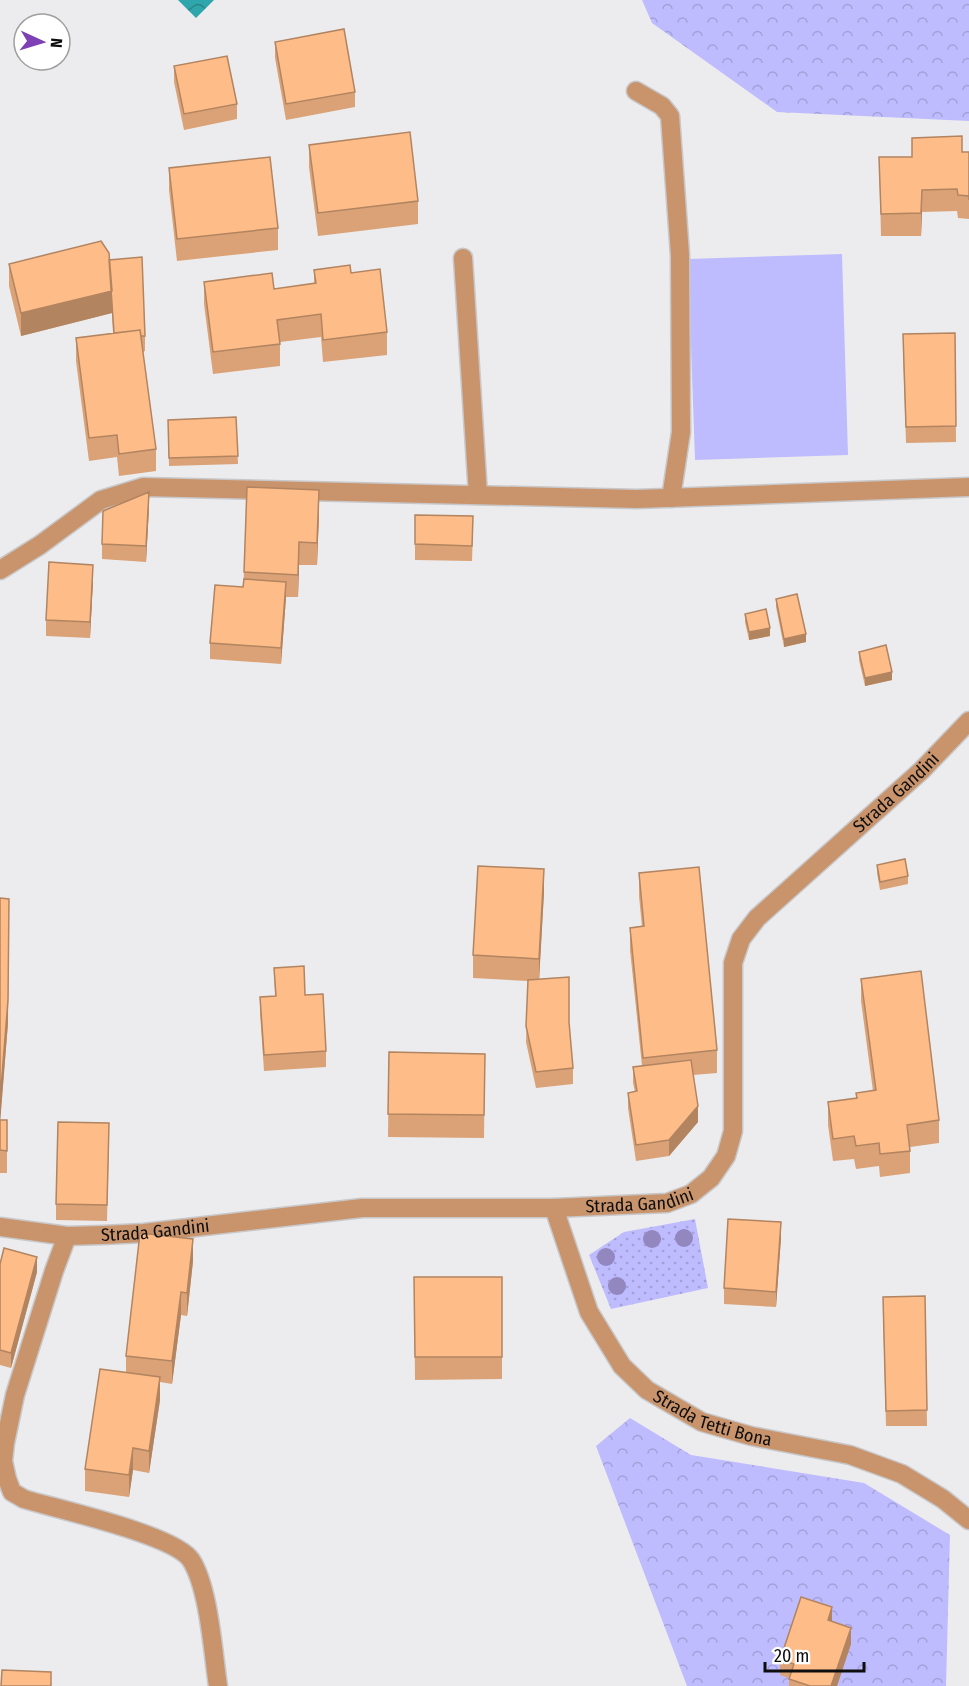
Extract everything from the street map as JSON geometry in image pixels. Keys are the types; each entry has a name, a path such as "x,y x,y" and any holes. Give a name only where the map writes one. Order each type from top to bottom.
{"street":[{"path":"636,91 662,106 670,116 680,255 681,432 671,498"},
{"path":"463,258 478,495"},
{"path":"0,570 101,500 142,487 671,498 969,487"},
{"name":"Strada Gandini","path":"0,1227 67,1236 144,1233 362,1208 554,1208 667,1203 691,1194 711,1178 726,1156 733,1131 732,963 741,939 757,918 922,770 969,721"},
{"name":"Strada Tetti Bona","path":"554,1208 589,1312 622,1366 647,1390 702,1422 751,1436 850,1455 902,1474 943,1499 969,1520"},
{"path":"67,1236 15,1395 3,1461 6,1479 12,1492 24,1499 149,1535 172,1544 190,1559 200,1579 218,1686"}],"green space":[{"path":"642,0 969,0 969,121 777,112 652,23"},
{"path":"842,254 848,455 695,460 688,259"},
{"path":"695,1219 708,1288 611,1309 589,1255 624,1232"},
{"path":"630,1418 691,1455 864,1483 950,1535 946,1686 687,1686 596,1446"}],"water":[{"path":"178,0 214,0 196,18"}],"building":[{"path":"344,29 355,92 286,104 275,42"},
{"path":"227,56 237,104 184,114 174,66"},
{"path":"410,132 418,201 318,213 309,145"},
{"path":"962,136 962,152 969,152 969,196 958,195 957,189 922,190 921,213 881,214 879,157 912,157 912,138"},
{"path":"270,157 278,228 177,239 169,168"},
{"path":"101,241 109,253 112,291 21,313 9,264"},
{"path":"142,257 145,336 141,336 140,330 114,333 109,260"},
{"path":"350,265 351,273 380,269 387,332 323,340 321,314 277,320 280,344 213,352 204,282 272,273 274,289 316,283 314,270"},
{"path":"140,330 156,449 119,454 117,435 89,438 76,338"},
{"path":"955,333 956,426 906,427 903,334"},
{"path":"236,417 238,456 169,458 168,420"},
{"path":"247,487 319,490 317,543 299,542 298,575 244,572"},
{"path":"149,492 146,546 102,544 103,511"},
{"path":"415,515 473,516 472,546 415,544"},
{"path":"49,562 93,565 90,622 46,620"},
{"path":"244,579 286,582 281,648 210,643 215,585 243,587"},
{"path":"797,594 806,634 784,639 776,599"},
{"path":"766,609 770,628 749,632 745,614"},
{"path":"886,645 892,672 865,678 859,652"},
{"path":"905,859 908,876 880,882 877,865"},
{"path":"478,866 544,869 539,959 473,955"},
{"path":"699,867 717,1050 643,1058 630,928 644,926 639,873"},
{"path":"0,898 9,899 8,1000 0,1101"},
{"path":"304,966 305,995 323,994 326,1051 264,1055 260,997 276,996 274,968"},
{"path":"921,971 939,1120 907,1125 910,1151 880,1154 879,1143 856,1146 854,1136 833,1139 828,1102 857,1098 856,1093 876,1090 861,979"},
{"path":"569,977 569,1022 573,1068 536,1072 526,1026 528,980"},
{"path":"389,1052 485,1054 484,1115 388,1114"},
{"path":"691,1060 698,1106 669,1140 636,1145 628,1093 637,1091 633,1067"},
{"path":"0,1120 7,1120 7,1151 0,1150"},
{"path":"58,1122 109,1123 107,1205 56,1204"},
{"path":"728,1219 781,1222 776,1292 724,1288"},
{"path":"140,1233 193,1239 187,1293 181,1292 172,1361 126,1356"},
{"path":"4,1248 37,1257 11,1353 0,1350 0,1264"},
{"path":"414,1277 502,1277 502,1357 415,1357"},
{"path":"925,1296 927,1410 886,1411 883,1297"},
{"path":"100,1369 160,1377 149,1451 133,1448 129,1475 85,1469"},
{"path":"801,1597 832,1607 828,1620 851,1628 831,1686 810,1686 789,1679 794,1664 780,1660"},
{"path":"2,1670 51,1672 51,1686 1,1686"}]}
